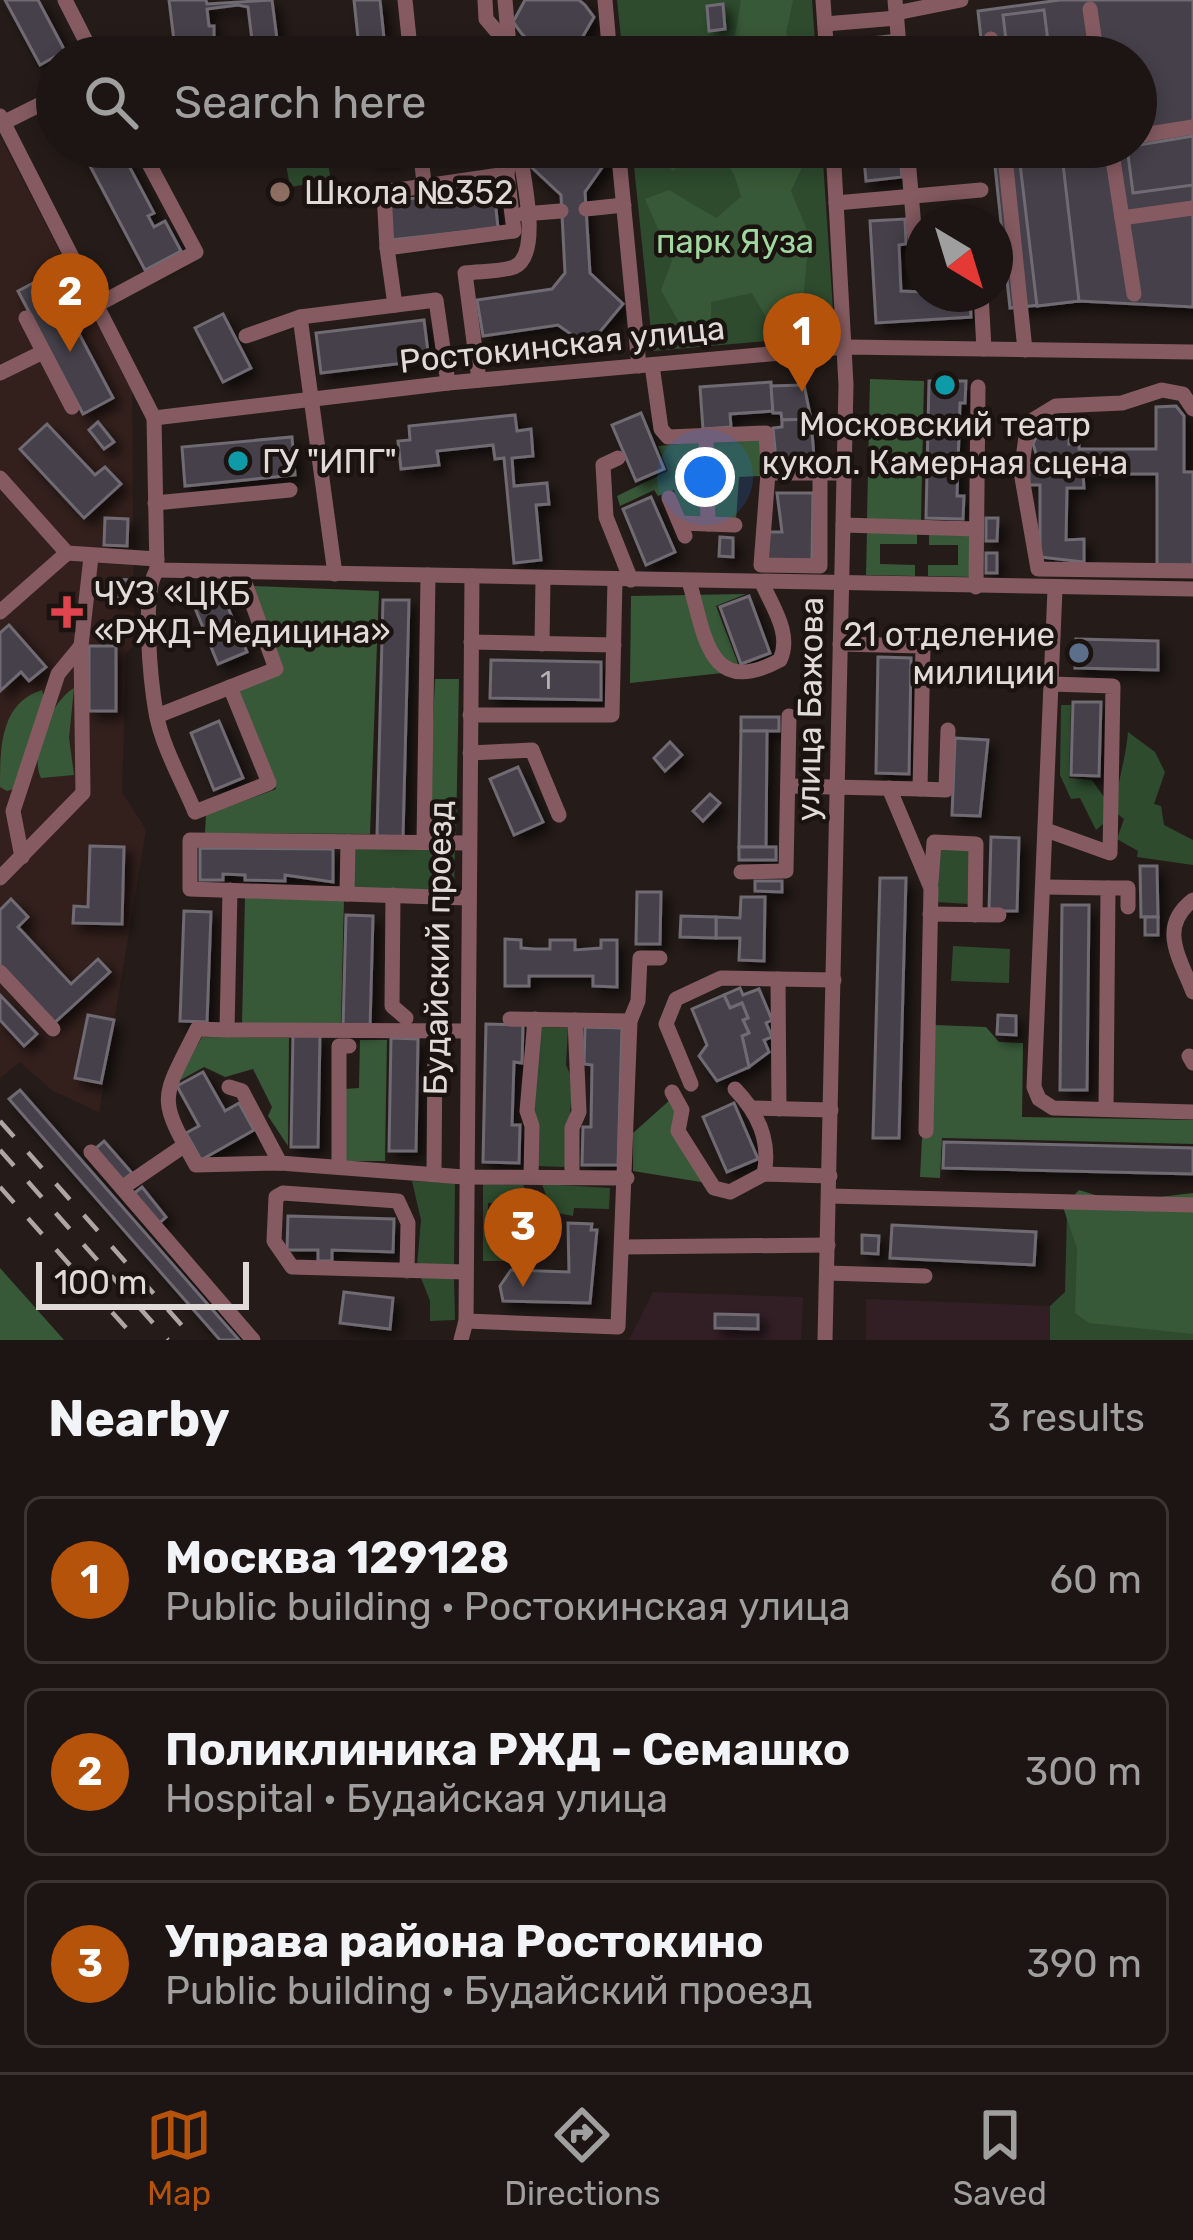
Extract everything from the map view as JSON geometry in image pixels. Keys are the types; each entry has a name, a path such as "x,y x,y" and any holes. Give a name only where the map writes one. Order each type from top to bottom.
{"street":[{"path":"65,0 83,36"},
{"path":"405,0 409,36"},
{"path":"484,0 486,19 498,36"},
{"path":"505,0 508,36"},
{"path":"605,0 608,36"},
{"path":"823,0 826,36"},
{"path":"825,24 961,0"},
{"path":"1090,9 1094,36"},
{"path":"36,104 2,119 154,418 157,564 150,579 149,614 157,716 195,812 268,783 230,687"},
{"path":"1157,133 1193,127"},
{"path":"97,305 196,252 151,168"},
{"path":"423,168 424,183"},
{"path":"387,248 514,231 520,215 508,168"},
{"path":"478,380 465,273 515,266 526,255 517,168"},
{"path":"620,168 645,365 661,429 668,437 766,433 761,566 820,566 820,472"},
{"name":"улица Бажова","path":"825,1340 846,347 834,168"},
{"path":"908,168 911,204"},
{"path":"1011,168 1025,350"},
{"path":"1114,168 1134,294"},
{"path":"395,305 384,192 506,174"},
{"path":"836,203 982,190"},
{"path":"586,209 624,205"},
{"path":"1122,218 1193,208"},
{"path":"520,215 562,211"},
{"path":"246,336 300,317 436,299 448,383"},
{"path":"982,312 984,350"},
{"path":"300,317 335,574"},
{"path":"26,318 72,407"},
{"name":"Ростокинская улица","path":"154,418 448,383 846,347 1193,352"},
{"path":"0,374 43,352"},
{"path":"976,587 978,387"},
{"path":"1193,409 1184,394 1174,390 1122,403 1056,406 1028,423 1022,460 1031,549 1038,569 1193,571"},
{"path":"706,435 708,524"},
{"path":"470,715 612,715 614,645 623,580 606,517 603,465 618,458"},
{"path":"768,472 844,472"},
{"path":"0,479 67,553 241,572 1193,589"},
{"path":"155,503 290,490"},
{"path":"669,498 682,530 736,525"},
{"path":"843,525 976,529"},
{"path":"0,612 67,553"},
{"path":"0,878 83,793 82,646 91,557"},
{"path":"157,716 276,669 241,572"},
{"path":"424,842 428,575"},
{"name":"Будайский проезд","path":"461,1340 466,1321 472,576"},
{"path":"542,644 543,578"},
{"path":"689,581 712,656 727,672 743,674 780,660 785,648 786,636 762,583"},
{"path":"1055,589 1034,1087 1039,1099 1053,1108 1193,1112"},
{"path":"471,642 614,645"},
{"path":"840,644 923,646 920,789"},
{"path":"22,857 14,812 58,674 82,646"},
{"path":"1046,830 1111,853 1113,686 1052,684"},
{"path":"741,872 787,871 789,716"},
{"path":"788,786 946,790 948,730"},
{"path":"470,753 532,750 559,815"},
{"path":"890,788 931,888"},
{"path":"468,898 190,890 190,841 469,843"},
{"path":"347,894 348,842"},
{"path":"926,1130 934,842 976,844 975,915"},
{"path":"1045,887 1128,888 1128,907"},
{"path":"1106,1109 1108,888"},
{"path":"227,1030 230,890"},
{"path":"393,895 392,1006 406,1018"},
{"path":"1193,900 1174,915 1171,927 1193,992"},
{"path":"930,914 999,915"},
{"path":"466,1321 618,1327 630,1021 638,1001 640,958 660,958"},
{"path":"0,972 52,1029"},
{"path":"691,1084 666,1024 676,998 721,978 834,980"},
{"path":"778,979 778,1109"},
{"path":"510,1019 630,1021"},
{"path":"531,1177 532,1126 526,1111 535,1019"},
{"path":"572,1178 572,1128 579,1112 575,1020"},
{"path":"466,1031 197,1029 168,1090 166,1112 196,1165 280,1163 464,1177 627,1178"},
{"path":"339,1165 339,1046 349,1046"},
{"path":"434,1172 435,1046"},
{"path":"229,1088 242,1091 280,1163"},
{"path":"735,1089 752,1108 768,1154 764,1174"},
{"path":"672,1092 682,1110 678,1131 714,1188 730,1192 764,1174 830,1176"},
{"path":"752,1108 831,1110"},
{"path":"122,1188 185,1145"},
{"path":"91,1152 253,1340"},
{"path":"407,1271 409,1223 398,1201 324,1194 277,1197 274,1241 292,1267 407,1271 465,1272"},
{"path":"829,1196 1193,1205"},
{"path":"623,1246 828,1245"},
{"path":"827,1273 925,1276"}],"shaded area":[{"name":"ЧУЗ «ЦКБ «РЖД-Медицина»","path":"0,136 132,391 134,644 126,654 122,792 146,830 99,1112 53,1091 20,1062 0,1078"},
{"path":"653,1292 803,1297 801,1340 629,1340"},
{"path":"866,1299 1050,1306 1050,1340 866,1340"}],"green space":[{"path":"617,0 812,0 815,36 621,36"},
{"path":"741,0 793,0 788,36 735,36"},
{"path":"287,168 329,168 331,180 290,187"},
{"name":"парк Яуза","path":"634,168 823,168 834,324 822,336 653,351"},
{"path":"729,168 802,168 791,191 809,235 802,312 770,324 752,293 711,302 711,328 682,328 661,290 672,261 645,199 669,190 716,218 741,197"},
{"path":"870,379 924,381 921,522 867,520"},
{"path":"759,437 761,476 739,477 736,521 712,519 710,439"},
{"path":"701,442 704,519 686,520 674,490 658,496 654,490 620,506 617,496 668,471 658,446"},
{"path":"867,530 917,531 917,544 880,544 880,564 915,565 915,576 866,575"},
{"path":"929,532 971,533 971,577 928,576 928,565 958,565 958,545 929,545"},
{"path":"251,586 379,591 370,834 205,833 206,815 276,789 238,691 282,673"},
{"path":"746,594 716,606 741,671 630,683 631,596"},
{"path":"435,679 459,679 456,834 428,833"},
{"path":"74,688 69,738 74,775 41,778 38,756 44,729 57,704"},
{"path":"42,690 44,698 13,789 7,791 0,787 5,729 18,705"},
{"path":"1061,705 1071,705 1069,778 1092,780 1106,800 1103,824 1096,830 1080,798 1071,799 1060,775"},
{"path":"1128,732 1155,752 1165,772 1154,804 1161,806 1164,825 1193,840 1193,865 1137,857 1138,851 1117,839 1124,819 1115,812"},
{"path":"352,845 455,847 454,893 351,891"},
{"path":"938,847 972,849 969,904 936,902"},
{"path":"245,897 344,899 341,1026 242,1024"},
{"path":"953,946 1010,949 1009,983 951,981"},
{"path":"934,1025 986,1027 999,1042 1023,1043 1022,1117 1193,1120 1193,1144 942,1138 940,1178 920,1177 922,1138 931,1129"},
{"path":"541,1027 568,1028 566,1065 573,1081 565,1167 537,1166 533,1080"},
{"path":"202,1037 289,1038 288,1146 268,1116 272,1107 253,1069 225,1077 204,1067 177,1082"},
{"path":"360,1040 387,1040 385,1161 343,1161 344,1089 359,1088"},
{"path":"670,1100 707,1183 633,1171 633,1133"},
{"path":"412,1181 455,1183 454,1265 417,1265 421,1220"},
{"path":"483,1184 523,1185 532,1203 488,1203 489,1239 520,1240 512,1261 483,1261"},
{"path":"542,1184 610,1188 609,1209 574,1208 573,1216 552,1212"},
{"path":"1079,1190 1118,1202 1193,1193 1193,1334 1089,1323 1075,1313 1077,1248 1063,1207"},
{"path":"1067,1211 1193,1213 1193,1340 1050,1340 1050,1306 1065,1292"},
{"path":"0,1268 64,1340 0,1340"},
{"path":"421,1278 454,1278 455,1320 430,1321 430,1301"}],"building":[{"path":"5,0 38,0 57,36 36,36 36,58"},
{"path":"169,0 206,0 207,4 272,0 277,36 251,36 248,7 238,5 207,9 214,36 173,36"},
{"path":"354,0 380,0 384,36 358,36"},
{"path":"525,0 579,0 594,17 583,36 524,36 513,22"},
{"path":"1060,0 1193,0 1193,307 1079,301 1013,308 1013,204 999,204 995,168 1157,168 1157,36 981,36 978,11"},
{"path":"723,4 725,29 709,31 707,6"},
{"path":"1044,10 1047,36 1006,36 1003,15"},
{"path":"1193,136 1193,185 1133,193 1130,168 1157,168 1157,142"},
{"path":"91,168 130,168 154,213 148,216 154,227 165,221 181,251 145,270"},
{"path":"532,168 602,168 585,192 590,273 623,304 588,346 558,325 483,336 477,300 552,289 565,273 561,195"},
{"path":"865,168 901,168 902,177 866,181"},
{"path":"1021,168 1063,168 1079,301 1037,306"},
{"path":"494,190 498,228 391,240 387,201"},
{"path":"905,219 905,244 899,245 905,312 971,312 971,317 876,323 870,221"},
{"path":"48,275 113,398 83,414 18,291"},
{"path":"223,314 251,368 223,382 195,328"},
{"path":"424,320 429,360 321,373 316,333"},
{"path":"929,381 966,381 965,403 960,403 957,496 964,496 963,519 926,518"},
{"path":"771,382 773,411 730,414 731,427 703,429 700,387"},
{"path":"804,385 811,419 782,420 781,413 773,413 771,386"},
{"path":"1176,406 1184,416 1184,472 1193,472 1193,565 1157,565 1157,474 1083,474 1084,488 1067,488 1066,540 1084,539 1084,562 1040,557 1040,485 1029,485 1029,463 1039,463 1033,444 1038,433 1052,425 1070,425 1069,444 1079,444 1079,449 1156,449 1156,407"},
{"path":"641,413 664,469 636,481 612,425"},
{"path":"515,415 517,431 531,429 533,456 512,458 514,486 547,483 549,504 536,505 541,560 514,563 504,458 495,459 493,445 437,451 439,465 401,469 398,441 410,440 409,426"},
{"path":"811,419 814,457 776,460 773,428 782,427 782,420"},
{"path":"98,422 114,442 104,449 89,430"},
{"path":"47,424 95,475 105,467 121,484 84,518 20,449"},
{"name":"ГУ \"ИПГ\"","path":"292,437 295,475 185,486 182,447"},
{"path":"777,493 813,493 812,560 767,560 767,532 782,532"},
{"path":"651,497 675,552 646,565 623,509"},
{"path":"105,518 128,519 127,546 104,545"},
{"path":"986,518 998,518 997,541 986,541"},
{"path":"720,537 733,538 733,557 719,556"},
{"path":"986,553 997,553 997,573 986,573"},
{"path":"114,579 130,580 129,599 113,598"},
{"path":"223,596 247,652 218,664 195,608"},
{"path":"749,596 770,653 741,664 720,607"},
{"path":"383,600 409,600 403,837 377,836"},
{"path":"9,625 46,667 29,681 21,672 0,691 0,633"},
{"path":"1076,639 1158,641 1158,670 1075,668"},
{"path":"89,646 116,646 116,711 89,711"},
{"path":"878,657 911,658 909,774 876,773"},
{"path":"491,660 601,662 601,700 490,698"},
{"path":"1073,702 1101,702 1099,776 1071,775"},
{"path":"741,717 779,717 779,731 741,731"},
{"path":"219,721 243,778 214,790 191,733"},
{"path":"741,731 767,731 766,847 739,847"},
{"path":"955,738 988,740 980,816 952,815"},
{"path":"670,742 682,755 665,771 654,758"},
{"path":"518,767 543,822 514,835 490,779"},
{"path":"710,794 720,803 703,821 693,811"},
{"path":"991,837 1019,838 1017,911 989,911"},
{"path":"90,846 124,847 122,924 73,923 74,906 88,907"},
{"path":"739,847 776,847 776,860 739,860"},
{"path":"200,848 333,849 333,882 285,875 285,881 245,880 245,875 223,874 223,880 200,880"},
{"path":"1140,866 1157,866 1158,917 1141,917"},
{"path":"880,878 906,878 899,1138 873,1138"},
{"path":"755,881 782,881 782,892 755,891"},
{"path":"637,892 661,892 660,944 636,944"},
{"path":"741,897 765,897 764,961 739,960 740,938 716,938 716,917 740,918"},
{"path":"11,899 28,917 18,927 71,984 98,959 110,972 51,1026 0,970 0,910"},
{"path":"1062,905 1089,905 1087,1090 1060,1090"},
{"path":"184,911 211,912 207,1022 180,1021"},
{"path":"346,915 373,916 370,1028 343,1028"},
{"path":"681,916 716,917 716,938 680,937"},
{"path":"1145,917 1158,917 1158,935 1145,935"},
{"path":"505,939 521,940 521,948 535,949 550,949 550,940 575,940 575,950 601,948 601,940 617,940 617,987 593,986 593,976 529,976 529,986 505,986"},
{"path":"740,988 743,995 759,989 772,1020 766,1023 772,1037 764,1040 769,1052 749,1067 742,1036 749,1033 743,1020 748,1018 742,1003 730,1008 724,995"},
{"path":"0,995 37,1034 24,1046 0,1020"},
{"path":"724,995 730,1008 742,1003 748,1018 743,1020 749,1033 742,1036 749,1067 717,1081 699,1056 707,1045 692,1009"},
{"path":"88,1015 114,1020 101,1083 75,1078"},
{"path":"998,1015 1016,1016 1016,1035 997,1034"},
{"path":"486,1024 523,1025 522,1063 514,1062 512,1125 520,1125 519,1163 483,1162"},
{"path":"585,1027 622,1028 618,1165 582,1165 583,1127 591,1127 592,1065 584,1064"},
{"path":"293,1034 320,1034 318,1147 291,1147"},
{"path":"391,1038 418,1039 416,1151 389,1151"},
{"path":"203,1072 225,1111 239,1103 254,1130 201,1160 186,1133 199,1126 177,1086"},
{"path":"20,1090 239,1340 220,1340 9,1099"},
{"path":"734,1103 758,1159 727,1172 703,1117"},
{"path":"104,1141 132,1173 120,1183 96,1148"},
{"path":"944,1142 1193,1148 1193,1174 943,1168"},
{"path":"142,1187 166,1217 157,1225 132,1195"},
{"path":"288,1216 394,1219 393,1252 332,1250 332,1261 318,1261 318,1250 287,1250"},
{"path":"568,1223 592,1224 591,1230 597,1230 590,1303 503,1301 500,1286 511,1270 569,1272"},
{"path":"892,1225 1036,1232 1034,1265 890,1258"},
{"path":"862,1235 879,1236 878,1254 862,1253"},
{"path":"344,1292 393,1298 390,1329 340,1323"},
{"path":"715,1314 758,1315 758,1329 715,1328"}],"railway":[{"path":"0,1121 195,1340"},
{"path":"0,1150 168,1340"},
{"path":"0,1187 137,1340"}],"place":[{"name":"Школа №352","path":"280,192"},
{"name":"Поликлиника РЖД - Семашко","path":"70,352"},
{"name":"Московский театр кукол. Камерная сцена","path":"945,385"},
{"name":"Москва 129128","path":"802,392"},
{"name":"ГУ \"ИПГ\"","path":"238,461"},
{"name":"ЧУЗ «ЦКБ «РЖД-Медицина»","path":"67,612"},
{"name":"21 отделение милиции","path":"1079,653"},
{"name":"Управа района Ростокино","path":"523,1287"}]}
